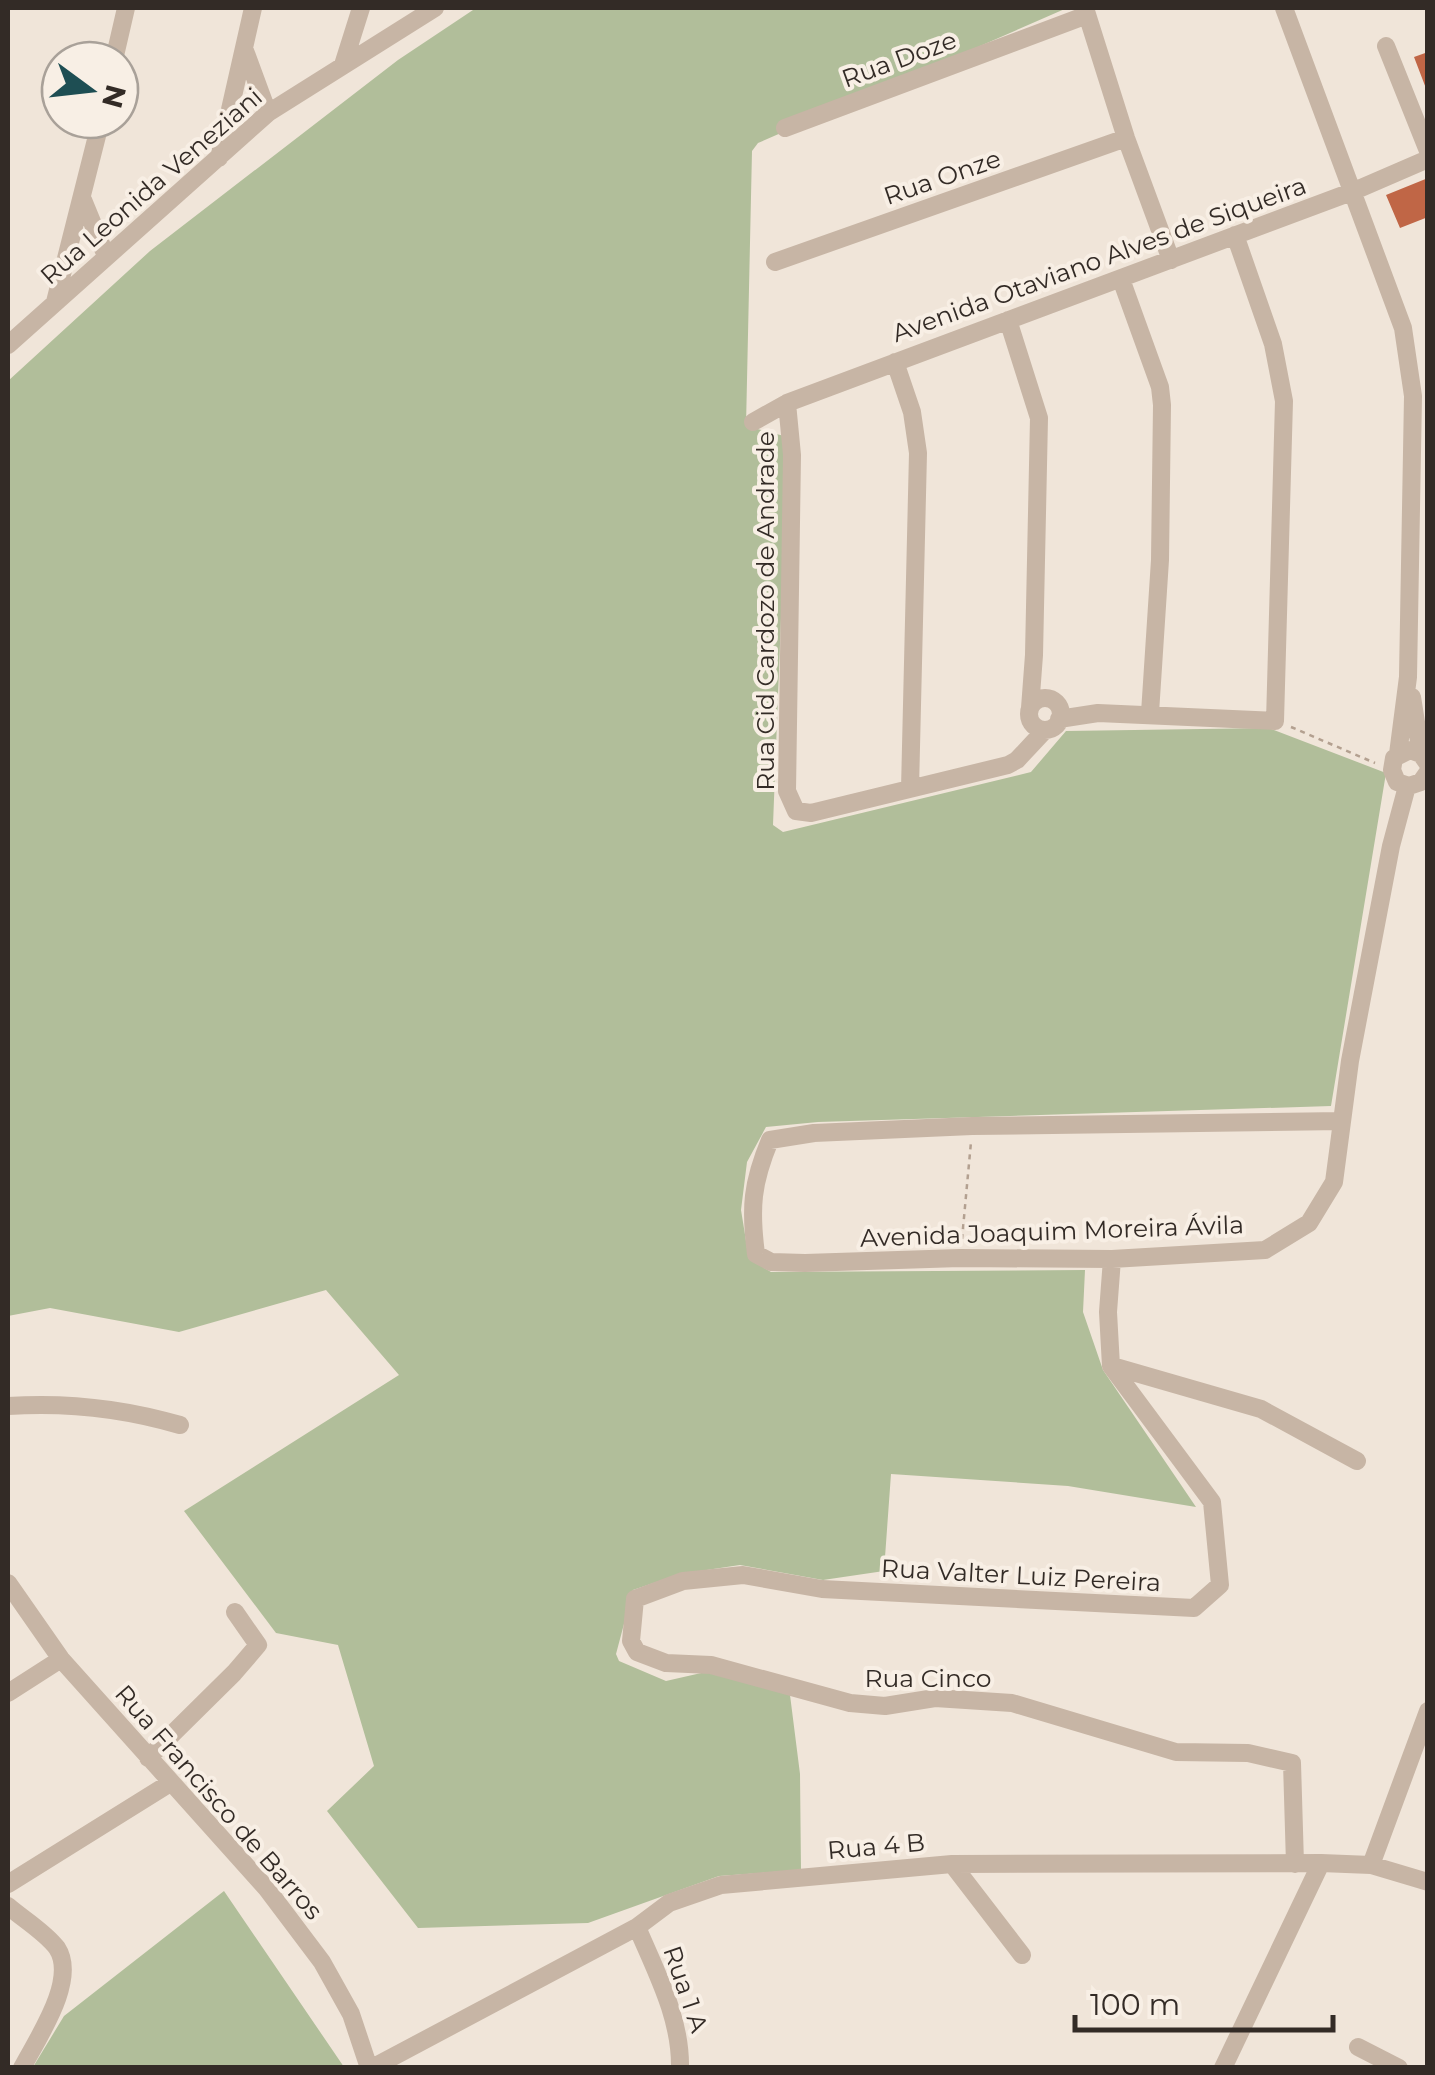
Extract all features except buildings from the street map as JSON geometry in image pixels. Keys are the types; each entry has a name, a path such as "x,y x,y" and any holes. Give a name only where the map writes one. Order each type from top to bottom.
{"street":[{"path":"119,40 126,8"},
{"path":"219,158 253,8"},
{"path":"363,8 384,39"},
{"path":"343,65 363,8"},
{"name":"Rua Leonida Veneziani","path":"8,345 268,114 435,8"},
{"name":"Avenida Joaquim Moreira Ávila","path":"972,1126 770,1140 756,1174 750,1213 756,1254 771,1262 788,1263 1112,1259 1265,1250 1308,1223 1334,1182 1350,1060 1379,905 1406,790 1417,768 1408,677 1413,396 1403,328 1284,8"},
{"path":"1086,12 1126,138 1171,260"},
{"name":"Rua Doze","path":"784,128 1086,12"},
{"path":"1386,46 1428,155"},
{"path":"244,48 268,114"},
{"name":"Rua Onze","path":"775,262 1126,138"},
{"path":"54,302 96,140"},
{"name":"Avenida Otaviano Alves de Siqueira","path":"752,422 787,403 1354,191 1428,155"},
{"path":"83,200 106,256"},
{"path":"1045,714 1150,713 1276,720 1284,401 1273,344 1235,235"},
{"path":"1121,279 1160,386 1162,405 1160,560 1150,713"},
{"path":"895,362 912,412 918,453 910,789 1008,765 1026,749 1045,714 1034,655 1039,418 1008,320"},
{"name":"Rua Cid Cardozo de Andrade","path":"787,403 792,454 787,791 792,805 802,813 910,789"},
{"path":"972,1126 1342,1121"},
{"path":"1112,1259 1108,1312 1111,1366 1261,1409 1357,1461"},
{"name":"Rua Valter Luiz Pereira","path":"635,1599 683,1581 743,1575 839,1590 1194,1608 1220,1585 1212,1502 1111,1366"},
{"path":"8,1406 81,1405 135,1412 180,1425"},
{"name":"Rua Francisco de Barros","path":"8,1583 61,1659 267,1889 322,1962 351,2014 370,2068"},
{"name":"Rua Cinco","path":"635,1599 631,1642 637,1652 666,1662 711,1665 850,1703 886,1706 934,1698 1012,1703 1176,1752 1248,1753 1292,1762 1295,1864"},
{"path":"148,1758 258,1645 235,1612"},
{"path":"8,1693 61,1659"},
{"path":"1371,1865 1428,1710"},
{"path":"8,1884 170,1782"},
{"path":"1223,2068 1321,1863"},
{"name":"Rua 4 B","path":"370,2068 637,1928 669,1904 721,1885 952,1864 1321,1863 1371,1865 1428,1882"},
{"path":"952,1864 1022,1955"},
{"path":"8,1906 51,1942 63,1965 58,1996 22,2068"},
{"name":"Rua 1 A","path":"637,1928 681,2042 680,2068"},
{"path":"1358,2048 1399,2068"}],"path":[{"path":"1276,720 1417,768"},
{"path":"960,1258 972,1126"}],"green space":[{"path":"476,8 1067,8 758,143 752,151 746,426 788,437 773,825 783,832 1031,772 1066,731 1269,728 1386,773 1331,1106 818,1122 766,1127 747,1162 741,1210 749,1259 771,1272 1085,1270 1083,1312 1103,1370 1196,1507 1068,1486 891,1474 884,1571 823,1580 740,1565 680,1574 633,1590 616,1654 619,1661 666,1681 710,1671 790,1695 800,1774 801,1870 719,1876 588,1923 418,1928 327,1811 374,1766 338,1645 276,1633 184,1511 399,1375 326,1290 179,1332 50,1308 8,1316 8,381 150,251 398,60"},
{"path":"224,1891 344,2067 33,2067 64,2016"}]}
